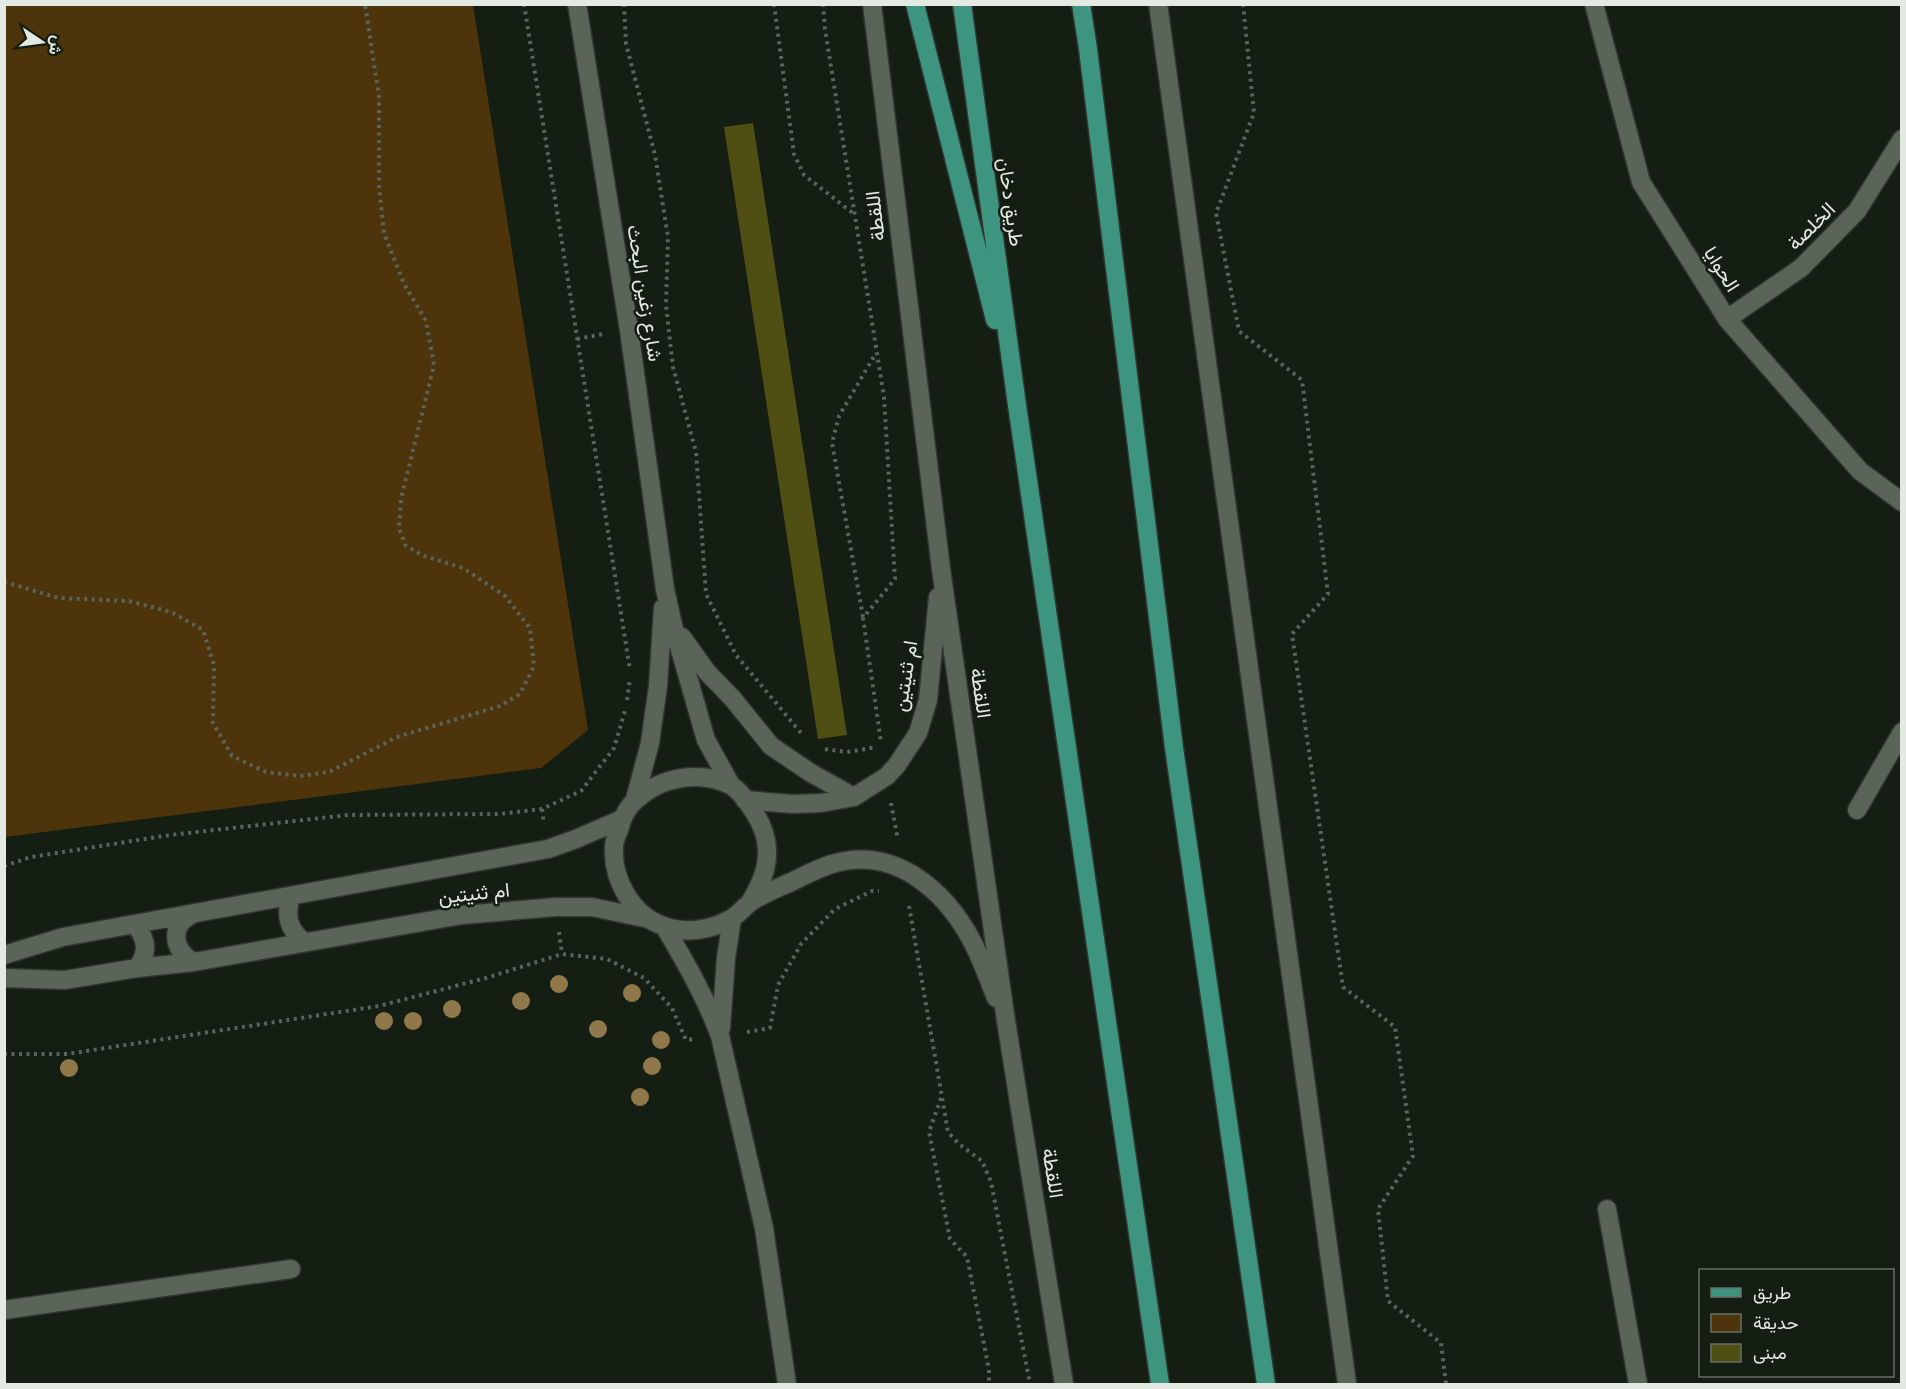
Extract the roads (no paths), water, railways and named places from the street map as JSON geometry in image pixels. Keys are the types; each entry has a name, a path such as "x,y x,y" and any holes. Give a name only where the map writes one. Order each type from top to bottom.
{"main road":[{"path":"915,4 1017,405 1160,1384"},
{"name":"طريق دخان","path":"962,4 1017,405"},
{"path":"1081,4 1174,748 1266,1384"},
{"path":"1086,4 1088,49"}],"street":[{"name":"شارع زغين البحث","path":"577,4 628,330 665,589 706,740 731,785"},
{"name":"اللقطة","path":"872,4 941,569 1006,1022 1064,1384"},
{"path":"1158,4 1347,1384"},
{"name":"الحوايا","path":"1594,4 1641,182 1726,319 1860,471 1902,502"},
{"name":"الخلصة","path":"1726,319 1801,268 1857,211 1902,140"},
{"name":"ام ثنيتين","path":"745,800 792,804 821,803 854,797 886,776 897,765 918,733 928,700 941,569"},
{"name":"شارع زغين البحث","path":"635,800 650,743 658,686 665,589"},
{"path":"673,625 707,672 733,699 771,746 811,773 854,797"},
{"path":"1857,810 1902,732"},
{"path":"656,923 687,931 710,928 732,919 751,901 764,877 767,849 761,822 731,785 705,778 680,777 656,785 635,800 622,819 614,846 616,874 629,900 656,923 693,973 709,1005 720,1036 764,1228 787,1384"},
{"name":"ام ثنيتين","path":"4,955 63,937 548,849 622,819"},
{"path":"751,901 832,864 857,860 881,861 903,868 933,888 954,912 974,944 1006,1022"},
{"path":"291,896 287,909 288,922 294,934 304,942"},
{"name":"ام ثنيتين","path":"4,978 65,980 137,968 194,962 462,915 556,907 592,907 656,923"},
{"path":"194,962 179,950 176,932 180,923 187,916 196,912"},
{"path":"720,1036 723,987 732,919"},
{"path":"134,924 141,931 146,950 137,968"},
{"path":"1607,1209 1638,1384"},
{"path":"4,1310 291,1269"}]}
